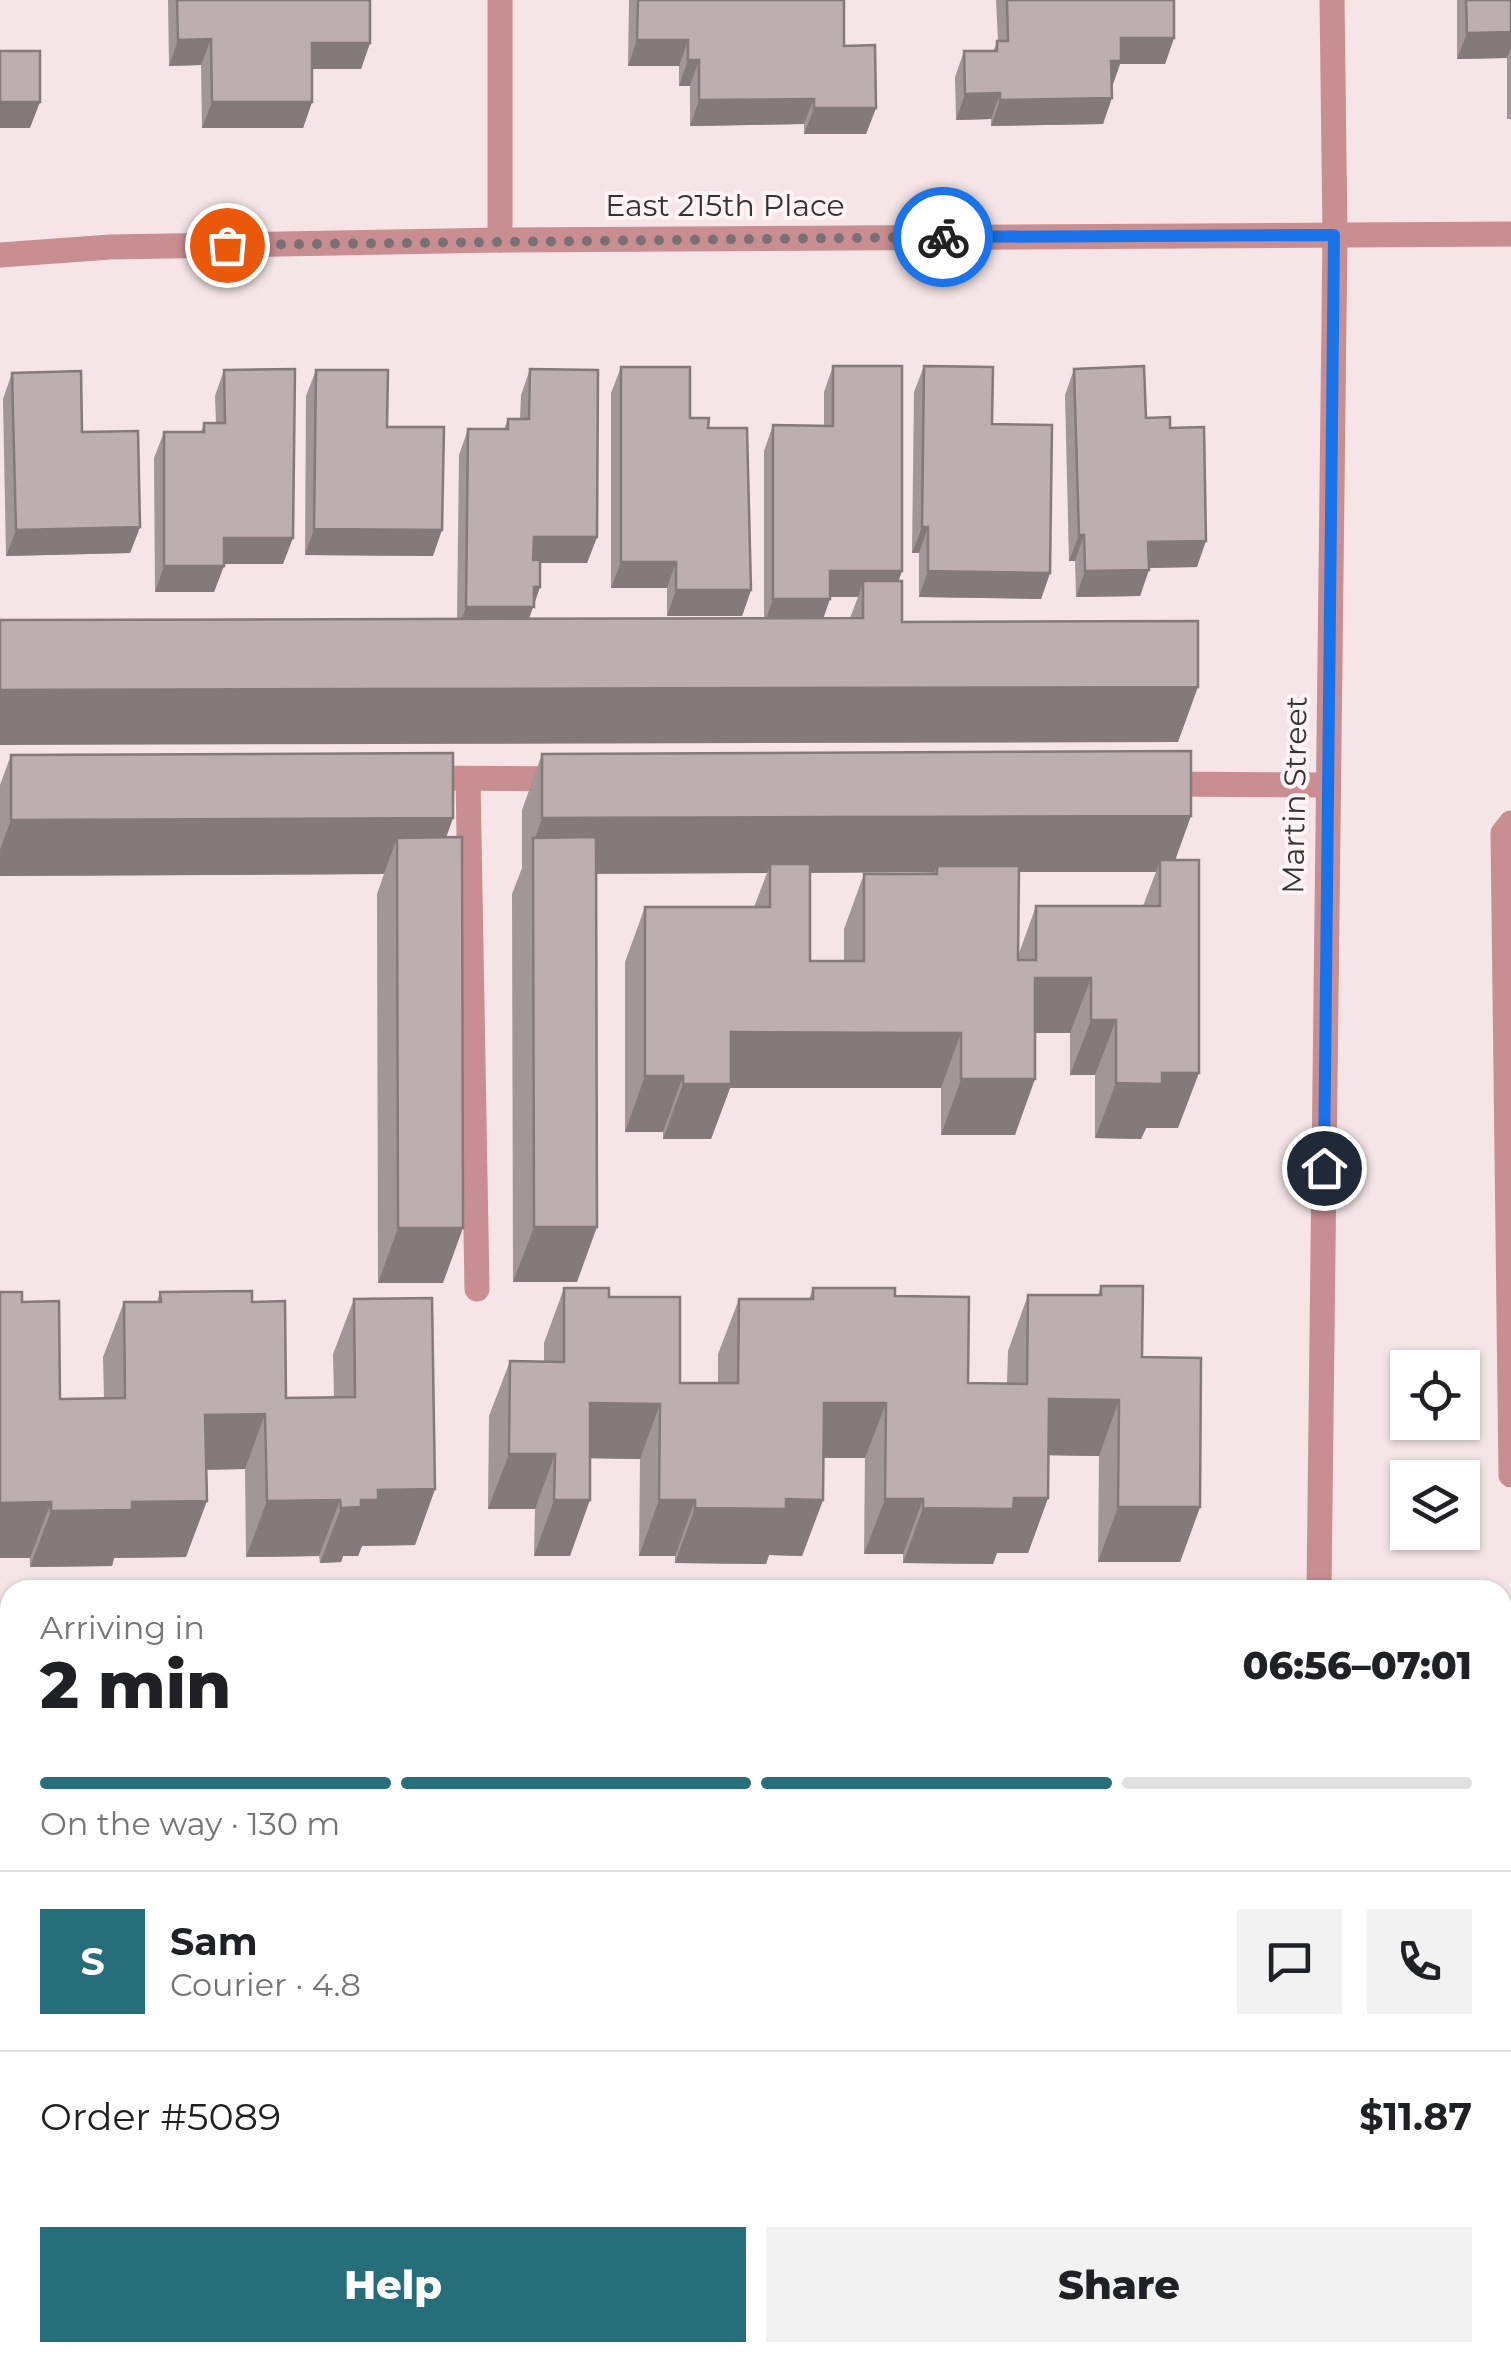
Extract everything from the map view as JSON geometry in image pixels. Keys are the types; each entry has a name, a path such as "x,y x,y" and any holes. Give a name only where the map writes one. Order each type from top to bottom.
{"street":[{"path":"500,0 500,240"},
{"name":"Martin Street","path":"1319,1580 1334,235 1332,0"},
{"name":"East 215th Place","path":"0,256 110,247 500,240 1511,234"},
{"path":"390,778 588,780"},
{"path":"468,778 477,1289"},
{"path":"1128,784 1328,785"},
{"path":"1511,823 1503,833 1511,1475"}],"building":[{"path":"177,0 370,0 370,43 312,43 312,102 212,102 211,39 178,40"},
{"path":"638,0 844,0 844,46 875,45 876,108 814,108 814,99 699,100 699,60 688,60 688,40 637,40"},
{"path":"1007,0 1174,0 1174,38 1121,38 1121,61 1111,61 1112,98 1000,100 1000,93 965,94 964,51 997,51 997,41 1008,41"},
{"path":"1466,0 1511,0 1511,32 1467,33"},
{"path":"0,51 40,51 40,102 0,102"},
{"path":"833,366 902,366 902,571 830,571 830,599 773,599 773,425 833,426"},
{"path":"924,366 993,367 992,424 1052,425 1050,573 928,571 928,527 922,527"},
{"path":"1144,366 1146,418 1170,417 1170,428 1204,427 1206,541 1148,542 1149,570 1085,571 1084,535 1079,535 1074,369"},
{"path":"621,367 690,367 690,418 709,418 708,428 747,428 751,590 676,590 676,562 621,562"},
{"path":"295,369 293,538 224,538 224,566 164,566 164,432 204,432 204,423 225,423 224,370"},
{"path":"530,369 598,370 597,537 534,537 533,560 540,560 540,587 534,587 534,607 466,607 468,429 508,429 508,419 529,419"},
{"path":"316,370 388,370 387,427 444,427 442,530 314,529"},
{"path":"81,371 82,432 138,431 140,527 16,530 12,373"},
{"path":"863,581 902,581 902,622 1198,621 1198,687 0,690 0,620 863,618"},
{"path":"1191,751 1191,816 542,818 542,754"},
{"path":"453,753 453,818 11,820 11,755"},
{"path":"462,837 463,1228 398,1228 397,838"},
{"path":"596,837 597,1227 534,1227 533,838"},
{"path":"1160,860 1199,860 1199,1073 1162,1073 1162,1084 1116,1083 1116,1020 1091,1020 1091,978 1035,978 1035,1079 961,1079 961,1033 731,1032 731,1084 683,1084 683,1076 645,1076 645,907 770,907 770,864 810,864 810,961 864,961 864,874 937,874 937,866 1019,866 1018,960 1036,960 1036,906 1160,906"},
{"path":"1101,1286 1143,1286 1142,1357 1201,1358 1200,1507 1118,1507 1119,1400 1049,1399 1048,1498 1014,1498 1013,1509 923,1508 923,1499 885,1499 886,1403 824,1403 823,1500 786,1499 786,1509 695,1508 695,1500 659,1500 660,1404 590,1403 590,1500 554,1500 555,1454 509,1454 510,1361 564,1362 564,1288 609,1288 609,1297 680,1297 680,1383 738,1383 739,1299 813,1299 813,1288 895,1288 895,1296 969,1297 968,1383 1027,1384 1028,1295 1101,1295"},
{"path":"252,1291 252,1302 285,1301 286,1398 355,1397 354,1299 432,1298 435,1489 378,1490 378,1500 361,1500 361,1507 341,1508 340,1500 267,1501 265,1414 205,1415 207,1501 132,1502 132,1510 51,1511 51,1502 0,1503 0,1292 22,1292 22,1302 59,1301 60,1399 125,1398 124,1302 161,1302 160,1292"}],"way so far":[{"path":"227,245 943,237"}],"route":[{"path":"943,237 1334,235 1324,1168"}]}
